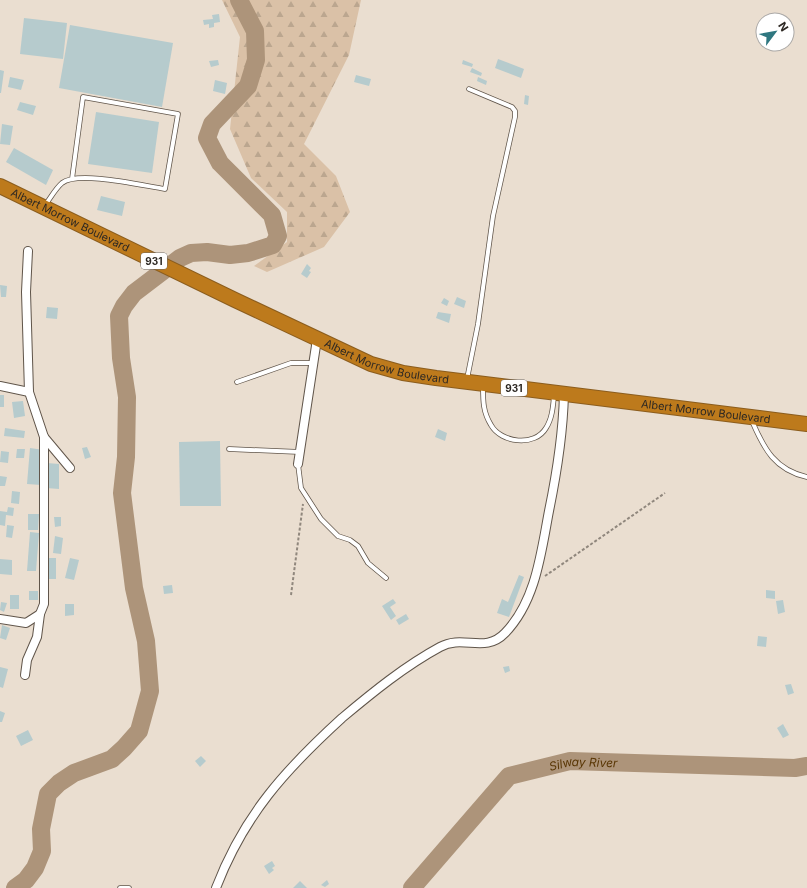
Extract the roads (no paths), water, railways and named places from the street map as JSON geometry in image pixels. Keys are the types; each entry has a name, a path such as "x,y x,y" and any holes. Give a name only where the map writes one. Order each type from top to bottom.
{"highway":[{"name":"Albert Morrow Boulevard","path":"0,186 72,222 371,364 403,373 466,382 807,424"}],"street":[{"path":"25,675 27,660 37,637 40,614 44,604 44,437 29,392 26,292 28,251"},
{"path":"298,464 317,339"},
{"path":"0,386 29,392"},
{"path":"216,888 232,850 264,797 282,776 317,741 390,680 427,654 450,643 456,642 483,645 492,643 503,635 517,618 534,584 542,553 563,430 560,394"},
{"path":"44,437 70,468"},
{"path":"0,619 26,623 40,614"}],"lane":[{"path":"466,382 478,324 493,216 515,117 515,111 508,104 469,89"},
{"path":"43,207 62,183 81,177 165,189 178,114 83,97 72,179"},
{"path":"237,382 292,363 314,363"},
{"path":"483,384 484,410 492,427 502,436 522,442 534,438 546,430 560,394"},
{"path":"750,417 763,446 771,457 783,468 796,475 807,477"},
{"path":"229,449 300,452"},
{"path":"298,464 299,481 304,495 328,528 338,536 350,540 358,546 368,563 386,578"},
{"path":"120,888 129,888"}],"waterway":[{"path":"15,888 26,880 35,868 42,851 41,829 48,794 59,783 74,773 112,759 124,748 139,731 150,691 146,641 134,588 122,493 126,457 127,397 121,358 119,316 124,306 134,293 180,258 191,253 207,252 230,255 248,253 273,245 278,236 272,215 220,163 207,138 212,124 248,86 256,60 255,31 239,0"},
{"name":"Silway River","path":"412,888 509,776 570,761 795,768 807,766"}]}
